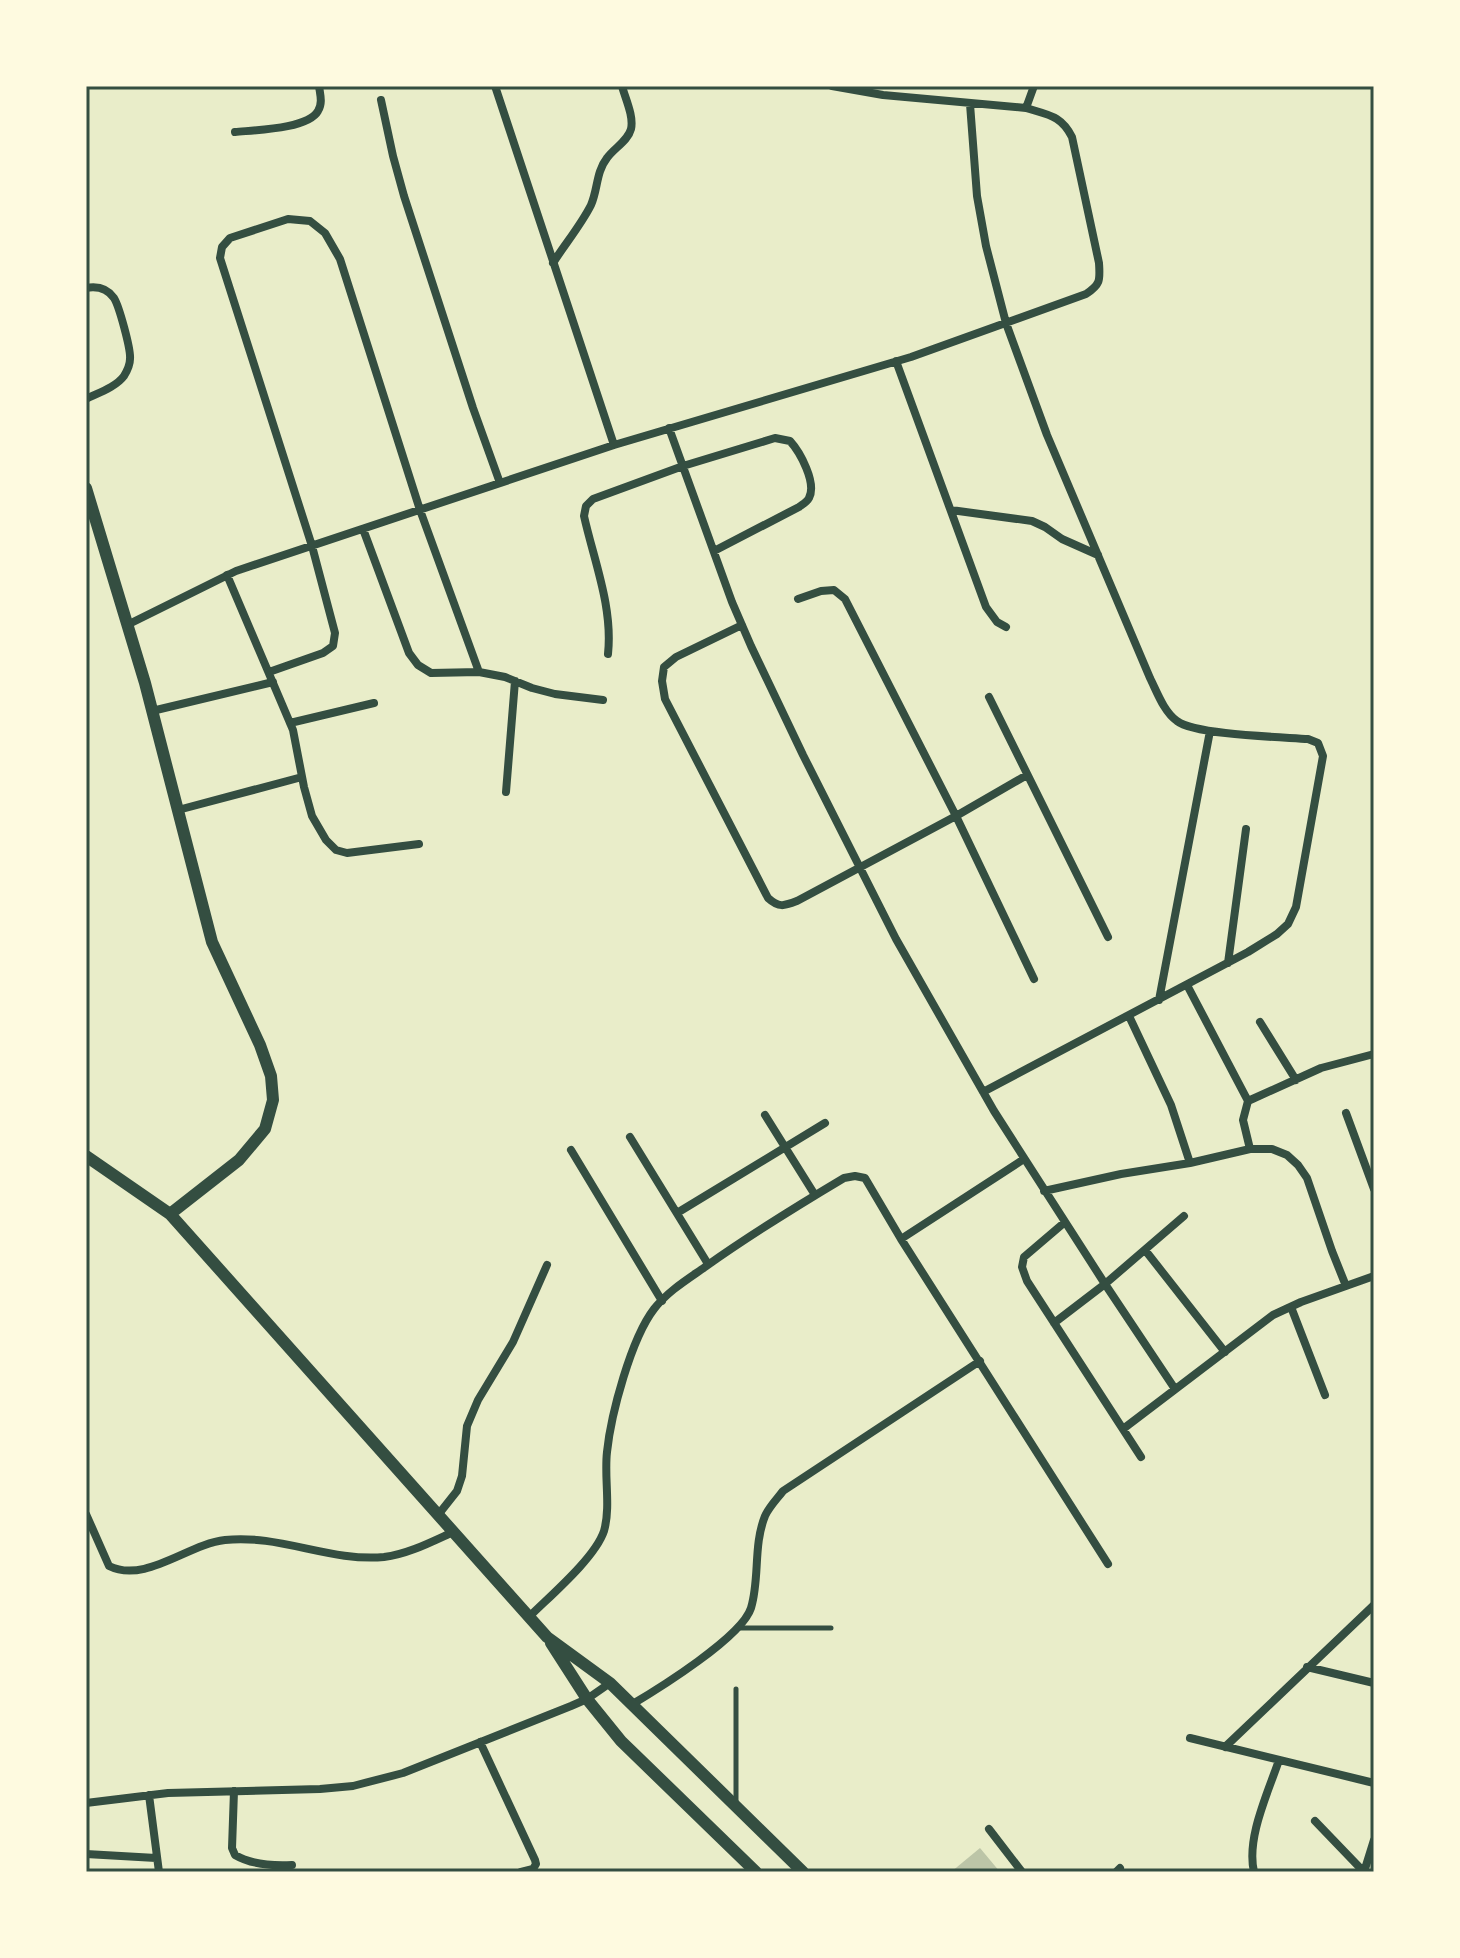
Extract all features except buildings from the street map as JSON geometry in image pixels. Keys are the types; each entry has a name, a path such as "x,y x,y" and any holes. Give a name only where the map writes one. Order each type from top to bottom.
{"street":[{"path":"235,132 308,120 318,113 321,102 319,86"},
{"path":"495,86 614,445"},
{"path":"553,263 591,205 598,175 606,158 632,128 622,86"},
{"path":"127,625 227,575 614,445 896,361 1086,294 1095,288 1100,280 1099,263 1072,137 1056,117 1026,108 883,95 832,86"},
{"path":"1026,108 1034,86"},
{"path":"381,100 404,196 500,483"},
{"path":"970,104 977,196 1006,323 1047,435 1150,678 1167,710 1176,721 1186,726 1210,731 1308,739 1318,743 1323,756 1296,907 1288,924 1228,963 983,1092"},
{"path":"269,672 323,653 333,646 335,633 312,546 220,258 222,247 230,238 288,219 310,221 325,233 340,259 420,510 479,672"},
{"path":"86,288 96,286 115,300 130,349 130,362 123,377 86,399"},
{"path":"896,361 986,607 997,622 1006,627"},
{"path":"669,428 742,625 803,755 896,939 1024,1159 1175,1389"},
{"path":"608,654 607,611 584,516 586,506 593,499 683,466 775,438 790,441 799,452 812,484 810,498 799,507 714,551"},
{"path":"86,488 152,711 212,942 260,1045 271,1076 273,1100 265,1129 239,1160 170,1214"},
{"path":"951,510 1032,521 1098,556"},
{"path":"363,529 409,653 418,665 431,673 479,672 555,694 603,700"},
{"path":"227,575 293,730 312,816 326,840 336,850 347,853 419,844"},
{"path":"798,599 834,590 845,599 956,816 1034,979"},
{"path":"742,625 676,657 664,667 662,681 665,699 768,898 776,906 783,907 797,901 1027,775"},
{"path":"506,792 515,681"},
{"path":"152,711 273,682"},
{"path":"989,697 1108,937"},
{"path":"290,723 374,703"},
{"path":"1159,1000 1210,731"},
{"path":"178,810 302,777"},
{"path":"1228,963 1246,829"},
{"path":"1187,985 1248,1101 1243,1120 1250,1149"},
{"path":"1129,1016 1171,1105 1190,1163"},
{"path":"1260,1022 1296,1080"},
{"path":"1248,1101 1321,1068 1374,1054"},
{"path":"1346,1113 1374,1189"},
{"path":"765,1115 815,1195"},
{"path":"677,1213 825,1123"},
{"path":"630,1137 708,1264"},
{"path":"1044,1191 1250,1149 1272,1149 1287,1155 1307,1178 1346,1286"},
{"path":"571,1150 662,1301"},
{"path":"86,1156 170,1214 547,1637 587,1699 621,1741 756,1872"},
{"path":"901,1239 1024,1159"},
{"path":"529,1617 595,1551 604,1530 607,1453 615,1408 636,1338 654,1309 669,1292 748,1237 844,1178 855,1176 865,1178 1108,1564"},
{"path":"1054,1323 1184,1216"},
{"path":"1065,1222 1024,1257 1022,1267 1027,1281 1141,1457"},
{"path":"1145,1250 1225,1352"},
{"path":"438,1515 457,1491 462,1476 467,1426 478,1400 513,1342 547,1265"},
{"path":"1123,1429 1273,1315 1374,1276"},
{"path":"1291,1307 1325,1395"},
{"path":"631,1705 681,1674 737,1628 750,1611 755,1587 757,1542 766,1513 783,1491 980,1361"},
{"path":"86,1514 109,1566 131,1572 213,1541 246,1537 349,1555 384,1557 412,1550 453,1532"},
{"path":"1225,1747 1374,1605"},
{"path":"547,1637 610,1683 803,1872"},
{"path":"1307,1667 1374,1683"},
{"path":"86,1803 149,1795 353,1786 403,1773 587,1699 610,1683"},
{"path":"1190,1738 1374,1783"},
{"path":"480,1742 535,1860 533,1869 521,1872"},
{"path":"1254,1872 1252,1841 1279,1760"},
{"path":"234,1791 232,1848 235,1855 263,1864 292,1865"},
{"path":"149,1795 159,1872"},
{"path":"1315,1821 1364,1872 1374,1840"},
{"path":"989,1829 1022,1872"},
{"path":"86,1854 156,1858"}],"lane":[{"path":"737,1628 831,1628"},
{"path":"736,1689 736,1807"}]}
